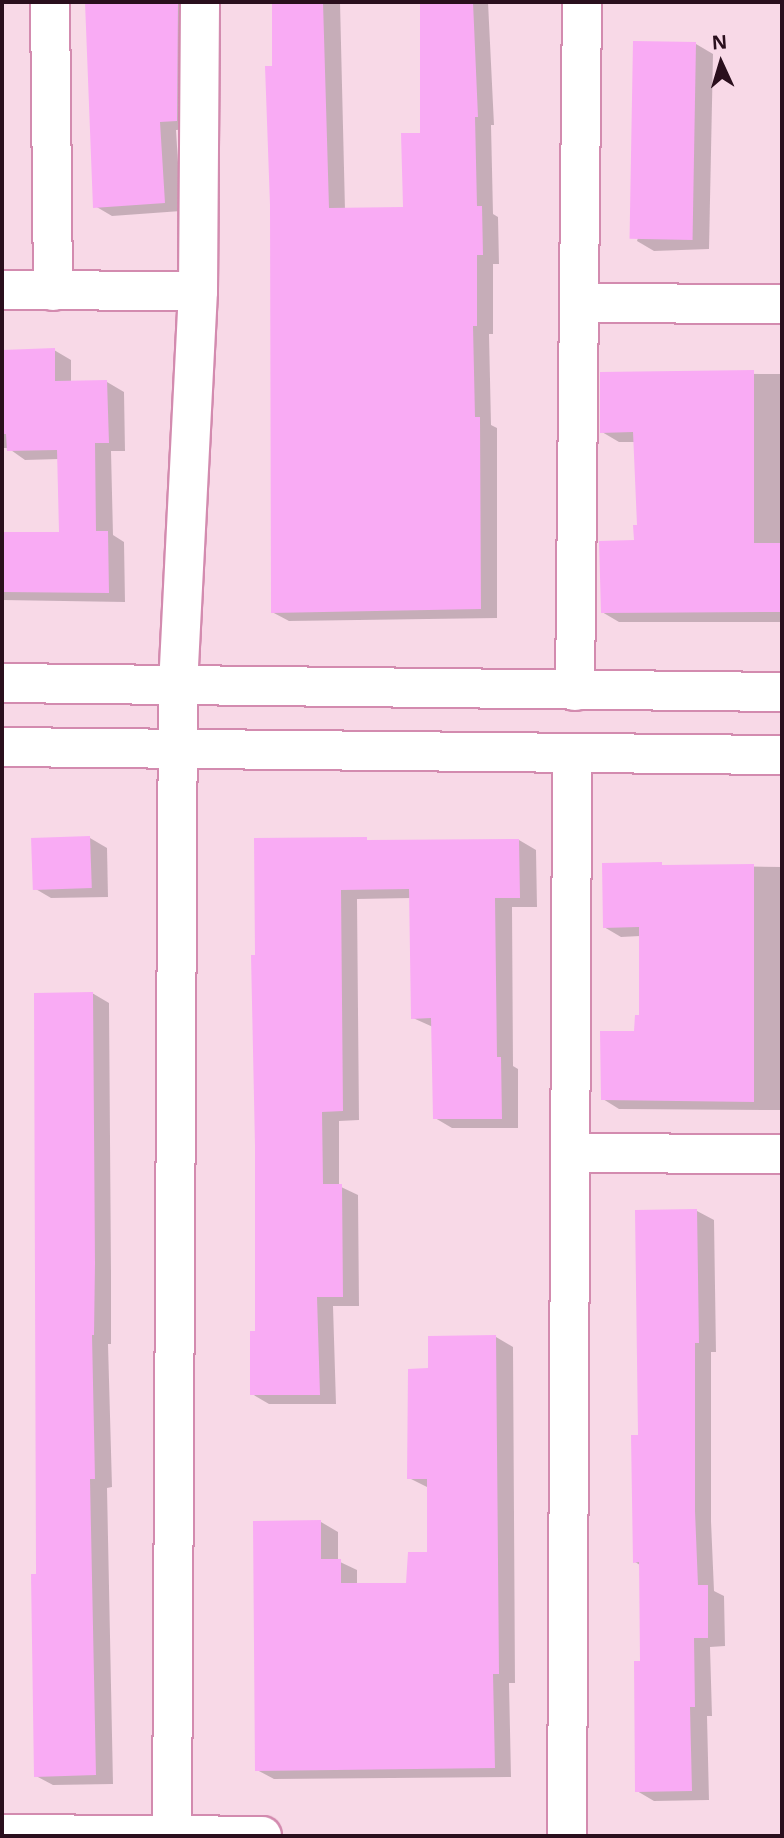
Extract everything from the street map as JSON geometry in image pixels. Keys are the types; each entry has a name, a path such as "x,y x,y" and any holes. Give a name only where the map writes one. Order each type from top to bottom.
{"street":[{"path":"50,2 53,291"},
{"path":"172,1836 178,686 198,291 200,2"},
{"path":"575,691 582,2"},
{"path":"2,290 198,291"},
{"path":"580,303 782,304"},
{"path":"2,683 782,692"},
{"path":"2,747 572,755 782,755"},
{"path":"567,1836 572,755"},
{"path":"572,1153 782,1154"},
{"path":"2,1834 262,1836"}],"building":[{"path":"85,2 178,2 177,121 160,122 165,203 93,208"},
{"path":"272,2 323,2 329,208 403,207 401,133 420,133 420,2 473,2 478,117 475,117 477,206 482,206 483,255 477,255 477,326 473,326 475,417 480,417 481,609 271,613 270,205 265,66 272,66"},
{"path":"633,41 696,42 693,240 630,239"},
{"path":"55,348 55,381 107,380 109,443 95,443 96,531 108,531 109,593 2,592 2,532 59,532 57,450 7,451 6,434 2,434 2,350"},
{"path":"754,370 754,543 782,543 782,612 601,613 599,541 634,540 633,525 637,525 633,432 600,433 600,372"},
{"path":"90,836 92,888 33,890 31,838"},
{"path":"367,837 367,840 519,839 520,898 495,898 497,1057 501,1057 502,1119 433,1119 431,1018 411,1019 409,889 341,890 343,1111 322,1112 323,1184 342,1184 343,1297 317,1297 320,1395 250,1395 250,1331 255,1331 251,955 255,955 254,838"},
{"path":"662,862 662,865 754,864 754,1102 601,1100 600,1031 634,1031 635,1015 639,1015 639,927 603,928 602,863"},
{"path":"93,992 95,1263 92,1335 95,1479 90,1479 96,1775 34,1777 31,1574 36,1574 34,993"},
{"path":"697,1209 699,1343 695,1343 695,1511 698,1585 708,1585 708,1638 694,1638 695,1707 690,1707 692,1791 635,1792 634,1661 640,1661 639,1562 633,1563 631,1435 638,1435 635,1210"},
{"path":"496,1335 499,1674 493,1674 495,1768 255,1771 253,1521 321,1520 321,1559 341,1559 341,1583 406,1583 408,1552 427,1552 427,1479 407,1479 408,1369 428,1368 428,1336"}]}
